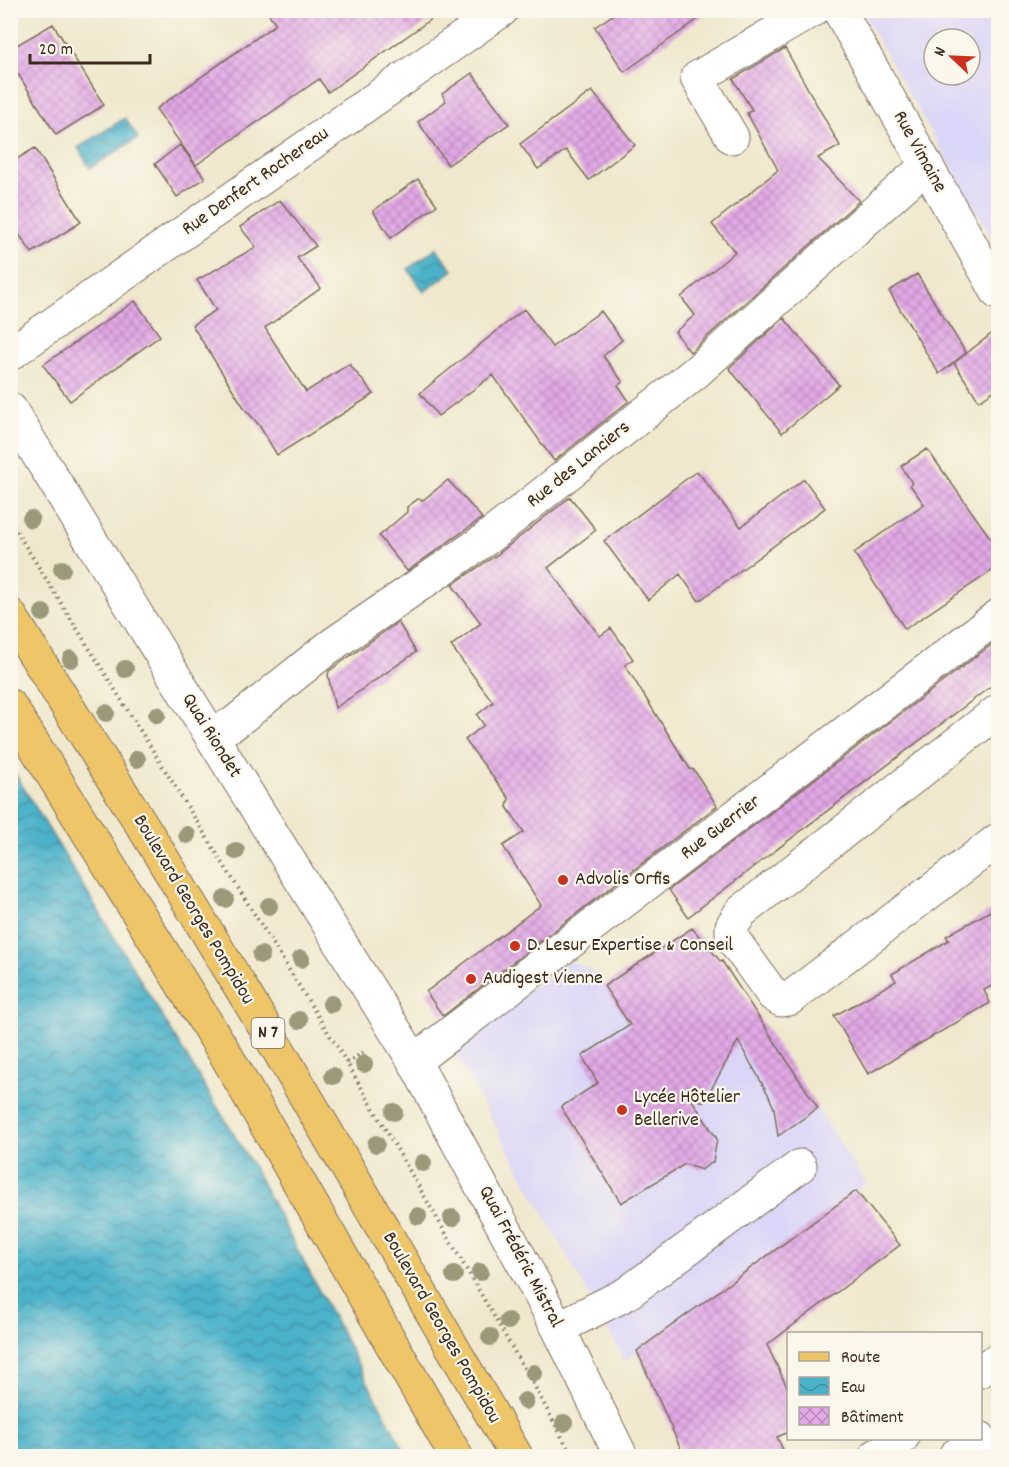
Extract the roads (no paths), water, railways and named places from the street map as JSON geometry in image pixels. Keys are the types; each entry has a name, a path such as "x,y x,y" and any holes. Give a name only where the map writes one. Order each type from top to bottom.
{"main road":[{"name":"Boulevard Georges Pompidou","path":"10,615 147,833 272,1039 516,1456"},
{"name":"N 7","path":"10,706 226,1055 456,1456"}],"street":[{"name":"Rue Denfert Rochereau","path":"10,354 502,10"},
{"path":"732,136 697,78 813,10"},
{"name":"Rue Vimaine","path":"839,10 999,293"},
{"name":"Rue des Lanciers","path":"210,734 233,724 330,647 495,532 695,373 926,166"},
{"name":"Quai Riondet","path":"10,409 414,1061"},
{"name":"Rue Guerrier","path":"414,1061 999,616"},
{"path":"999,711 741,912 732,926 732,938 772,995 781,1000 789,999 999,840"},
{"name":"Quai Frédéric Mistral","path":"414,1061 558,1328 621,1456"},
{"path":"558,1328 626,1294 800,1166"},
{"path":"982,1437 999,1425"},
{"path":"876,1456 899,1440"},
{"path":"955,1456 977,1440"}],"water":[{"path":"125,118 138,138 90,168 78,148"},
{"path":"436,248 453,270 424,292 408,269"},
{"path":"11,767 250,1161 407,1456 11,1456"}],"place":[{"name":"Advolis Orfis","path":"563,880"},
{"name":"D. Lesur Expertise & Conseil","path":"515,946"},
{"name":"Audigest Vienne","path":"471,979"},
{"name":"Lycée Hôtelier Bellerive","path":"622,1110"}]}
